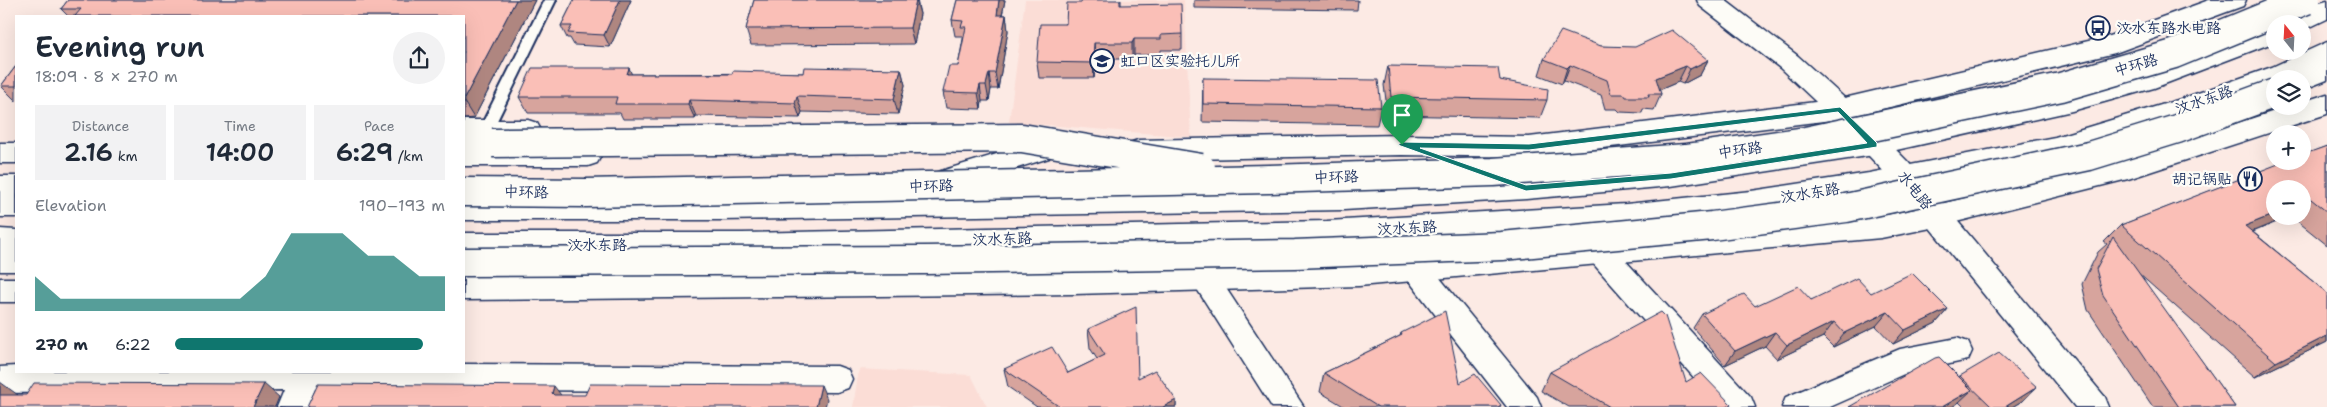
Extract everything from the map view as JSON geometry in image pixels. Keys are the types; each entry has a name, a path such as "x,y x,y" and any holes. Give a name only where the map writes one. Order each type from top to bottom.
{"main road":[{"name":"水电路","path":"1709,0 1789,62 1840,109 1905,177 2094,407"},
{"path":"465,156 1188,150 1402,145 1529,147 1840,109 2115,44 2234,0"},
{"path":"2290,15 2292,0"},
{"name":"中环路","path":"465,192 586,193 1269,179 1503,171 1686,158 1806,141 2061,87 2174,54 2306,0"},
{"path":"2311,17 2327,8"},
{"path":"465,209 854,207 1344,199 1526,188 1671,176 1874,145 2072,101 2145,81 2266,36"},
{"name":"汶水东路","path":"465,244 845,242 1328,232 1626,215 1751,202 1905,177 2055,147 2189,106 2281,73 2327,50"},
{"path":"2311,77 2327,70"},
{"path":"465,262 945,260 1296,254 1502,246 1712,226 1846,208 2089,156 2177,130 2266,96"},
{"path":"465,288 1041,283 1359,274 1881,227 1936,216 2128,169 2327,104"},
{"path":"465,143 481,135 1026,130 1188,150"},
{"path":"481,135 1022,138 1269,179"},
{"path":"1402,145 1526,188"},
{"path":"854,207 1040,151"},
{"path":"0,153 15,153"},
{"path":"0,187 15,187"},
{"path":"0,206 15,206"},
{"path":"0,240 15,241"},
{"path":"845,242 1041,283"},
{"path":"1600,252 1740,407"},
{"path":"0,259 15,259"},
{"path":"1416,269 1526,407"},
{"path":"1204,278 1289,407"},
{"path":"0,290 15,290"},
{"path":"1797,407 1900,362 1957,351"},
{"path":"292,407 307,374"},
{"path":"0,380 307,374 837,378"},
{"path":"579,407 589,377"},
{"path":"29,407 46,380"}],"lane":[{"path":"481,135 550,0"}],"shaded area":[{"name":"虹口区实验托儿所","path":"1025,0 1184,0 1191,137 1009,122"},
{"path":"859,369 971,375 987,407 853,407"}],"building":[{"path":"68,0 516,0 465,97 465,15 76,15 81,9 61,9"},
{"path":"574,0 620,0 604,35 568,33 572,26 561,26"},
{"path":"754,0 916,0 910,28 746,29"},
{"path":"957,0 999,0 997,15 1006,15 995,73 989,73 986,85 980,85 978,93 943,92 949,66 958,66 966,27 961,27 963,21 952,20"},
{"path":"1082,0 1120,0 1120,5 1181,4 1182,34 1161,35 1161,39 1134,39 1132,43 1094,43 1093,63 1037,62 1040,24 1066,24 1067,3 1081,3"},
{"path":"1672,30 1708,60 1690,69 1686,66 1656,78 1661,94 1648,94 1649,97 1626,97 1624,94 1611,94 1607,80 1570,65 1567,68 1544,59 1561,31 1601,46 1635,47"},
{"path":"1388,66 1498,68 1500,80 1548,89 1547,100 1391,97"},
{"path":"15,67 15,86 1,86"},
{"path":"804,67 901,69 894,99 797,96 795,103 689,100 688,104 615,104 617,97 519,97 532,68 629,68 627,74 732,74 733,71 803,73"},
{"path":"1203,78 1378,80 1381,107 1203,104"},
{"path":"2327,146 2327,212 2311,199 2311,180 2266,180 2266,218 2245,226 2327,293 2327,336 2276,362 2121,225 2266,169 2311,170 2311,152"},
{"path":"2113,237 2235,407 2179,407 2103,295 2096,269"},
{"path":"1912,273 1948,309 1905,330 1888,312 1844,333 1834,322 1787,345 1775,332 1735,351 1702,314 1744,294 1755,306 1798,286 1811,300 1857,278 1871,293"},
{"path":"1136,307 1138,378 1155,370 1176,400 1163,407 1060,407 1004,369 1052,347 1068,373 1105,355 1088,329"},
{"path":"1445,311 1460,383 1475,374 1501,405 1498,407 1378,407 1324,373 1402,335 1401,333"},
{"path":"1661,312 1665,316 1686,382 1701,373 1731,404 1726,407 1610,407 1550,372"},
{"path":"1999,353 2037,387 2005,407 1992,407 1960,376"},
{"path":"1939,357 1972,390 1942,407 1849,407 1935,358"},
{"path":"34,383 264,384 253,407 0,407 0,395 26,395"},
{"path":"318,384 554,386 552,393 554,395 585,395 590,384 821,385 816,407 307,407"}],"place":[{"name":"汶水东路水电路","path":"2098,28"},
{"name":"虹口区实验托儿所","path":"1102,61"},
{"name":"胡记锅贴","path":"2250,179"}],"route":[{"path":"1840,109 1874,145 1671,176 1526,188 1402,145 1529,147 1840,109"}]}
